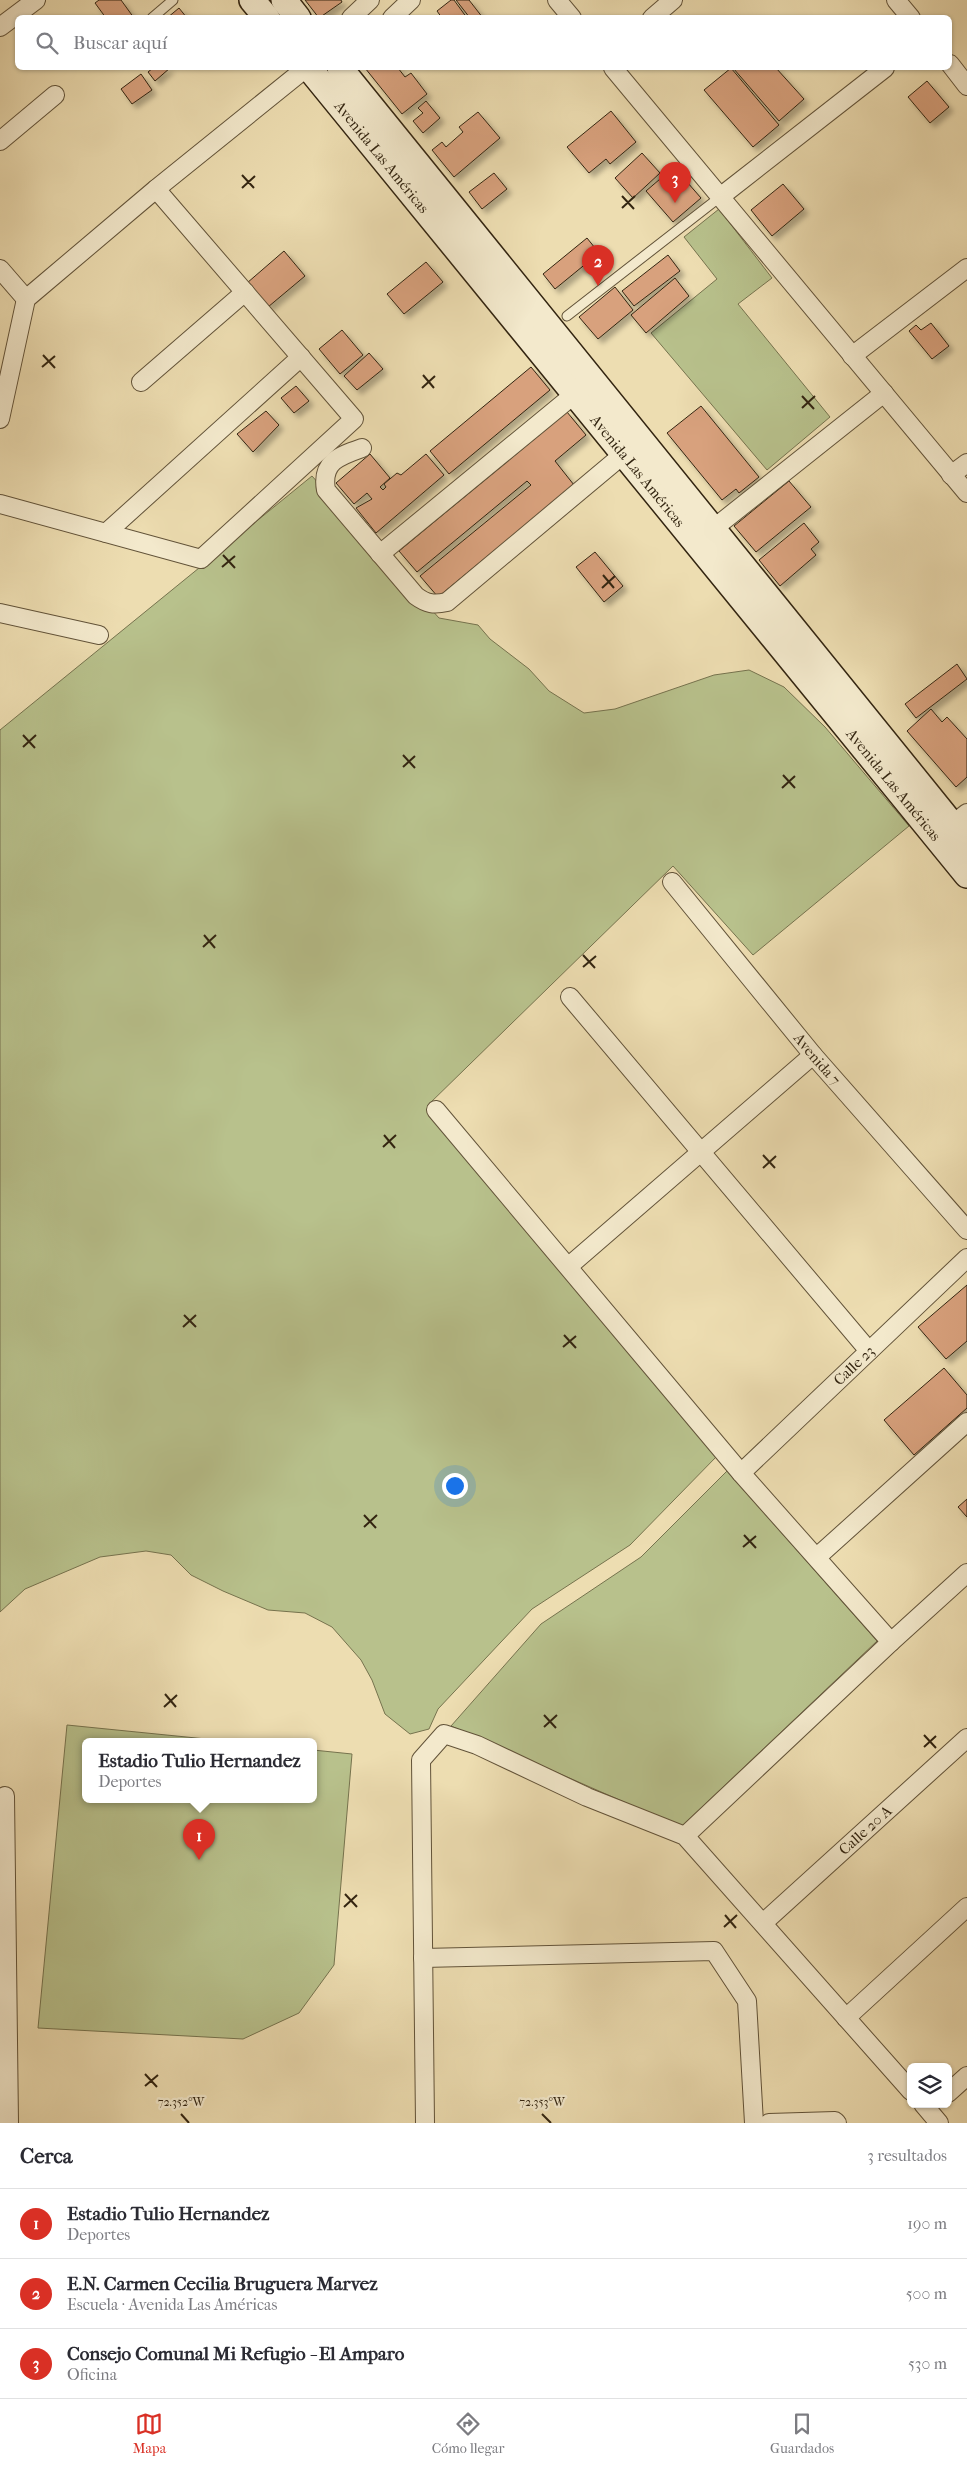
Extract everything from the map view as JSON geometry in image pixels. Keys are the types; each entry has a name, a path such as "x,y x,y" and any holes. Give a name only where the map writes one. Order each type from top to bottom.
{"main road":[{"path":"252,0 264,15"},
{"path":"284,0 296,15"},
{"name":"Avenida Las Américas","path":"309,70 625,453 955,829"},
{"name":"Avenida Las Américas","path":"342,70 955,829 967,875"}],"street":[{"path":"16,15 36,0"},
{"path":"354,15 370,0"},
{"path":"395,15 411,0"},
{"path":"557,0 570,15"},
{"path":"656,15 673,0"},
{"path":"896,0 908,15"},
{"path":"0,27 15,16"},
{"path":"952,67 967,86"},
{"path":"0,419 26,299 156,189 305,70"},
{"path":"615,70 967,493"},
{"path":"720,198 882,70"},
{"path":"0,141 55,94"},
{"path":"0,504 201,559 354,419 156,189"},
{"path":"0,268 26,299"},
{"path":"852,356 967,268"},
{"path":"141,382 245,292"},
{"path":"106,533 301,357"},
{"path":"380,554 576,393"},
{"path":"713,529 884,393"},
{"path":"362,448 342,456 330,465 324,476 326,490 416,596 427,604 447,602 625,453"},
{"path":"951,474 967,463"},
{"path":"0,614 99,635"},
{"name":"Avenida 7","path":"672,882 813,1055 965,1224"},
{"path":"570,997 869,1351"},
{"path":"569,1266 813,1055"},
{"path":"436,1110 741,1473 891,1642"},
{"name":"Calle 23","path":"741,1473 967,1258"},
{"path":"817,1557 967,1422"},
{"path":"685,1836 967,1573"},
{"path":"426,2123 421,1760 444,1734 477,1745 587,1797 685,1836 907,2087"},
{"name":"Calle 20 A","path":"763,1923 967,1738"},
{"path":"5,1796 9,2123"},
{"path":"846,2018 967,1907"},
{"path":"423,1958 714,1951 747,2002 754,2123"},
{"path":"952,2089 967,2076"},
{"path":"769,2123 835,2121 837,2123"}],"lane":[{"path":"156,15 173,0"},
{"path":"567,316 720,198"}],"green space":[{"path":"719,209 772,278 738,304 830,417 767,470 651,333 717,279 684,237"},
{"path":"312,476 439,618 478,625 490,639 529,669 549,691 584,713 615,709 714,675 749,670 784,687 825,727 909,826 753,955 673,866 427,1106 717,1456 630,1545 532,1609 438,1709 429,1729 410,1734 385,1714 372,1680 361,1660 332,1627 305,1613 268,1610 223,1591 191,1575 171,1555 146,1551 100,1557 25,1589 0,1612 0,730"},
{"path":"727,1471 877,1641 681,1827 451,1726 541,1624 641,1557"},
{"path":"67,1725 196,1738 82,1738 82,1803 317,1803 317,1750 352,1754 334,1965 299,2013 243,2039 38,2028"}],"building":[{"path":"99,0 121,0 132,15 104,15 95,3"},
{"path":"305,0 341,0 342,2 323,15 317,15"},
{"path":"451,0 454,0 465,15 440,15 437,11"},
{"path":"456,0 469,0 481,15 468,15"},
{"path":"179,8 185,15 171,15"},
{"path":"150,70 168,70 155,81 148,72"},
{"path":"367,70 400,70 405,77 411,73 427,94 402,114"},
{"path":"729,70 733,70 779,125 753,147 704,90"},
{"path":"735,70 778,70 804,99 779,121"},
{"path":"141,74 152,90 132,104 121,89"},
{"path":"927,81 949,107 930,123 908,97"},
{"path":"426,101 440,118 423,133 413,121 423,113 418,108"},
{"path":"611,111 636,142 610,164 606,159 589,173 567,147"},
{"path":"478,112 500,138 454,177 432,150 442,142 446,147 463,132 459,127"},
{"path":"642,153 660,173 633,198 615,178"},
{"path":"674,167 701,198 673,222 646,191"},
{"path":"494,173 507,189 482,209 469,192"},
{"path":"783,184 804,209 772,236 751,210"},
{"path":"587,238 599,253 555,289 543,274"},
{"path":"284,251 305,276 268,307 247,283"},
{"path":"668,255 680,271 634,306 622,291"},
{"path":"426,262 443,282 404,314 387,294"},
{"path":"675,278 689,296 646,333 631,315"},
{"path":"615,287 633,310 598,339 579,317"},
{"path":"931,323 949,346 932,359 909,331 916,325 921,330"},
{"path":"342,330 363,355 340,374 319,349"},
{"path":"369,353 383,369 357,390 344,376"},
{"path":"531,367 550,390 449,474 430,451"},
{"path":"296,386 309,401 294,413 281,398"},
{"path":"701,406 759,477 739,493 736,489 722,500 667,433"},
{"path":"266,411 279,425 253,452 237,434"},
{"path":"567,412 586,435 555,461 574,485 438,597 420,576 531,485 527,481 417,572 399,551"},
{"path":"370,454 390,478 380,487 383,490 386,487 384,484 397,473 401,475 426,454 444,475 376,533 356,508 372,499 367,493 354,504 336,483"},
{"path":"789,481 811,507 756,552 734,526"},
{"path":"804,523 819,542 811,549 816,555 780,586 759,560"},
{"path":"595,552 623,586 604,602 576,567"},
{"path":"957,664 967,679 916,718 905,704"},
{"path":"931,709 942,722 947,717 967,739 967,777 956,787 907,731"},
{"path":"967,1285 967,1341 946,1359 918,1327"},
{"path":"944,1368 967,1395 967,1408 914,1455 884,1420"},
{"path":"967,1499 967,1517 958,1507"}],"place":[{"name":"Consejo Comunal Mi Refugio - El Amparo","path":"675,203"},
{"name":"E.N. Carmen Cecilia Bruguera Marvez","path":"598,286"},
{"name":"Estadio Tulio Hernandez","path":"199,1860"}]}
